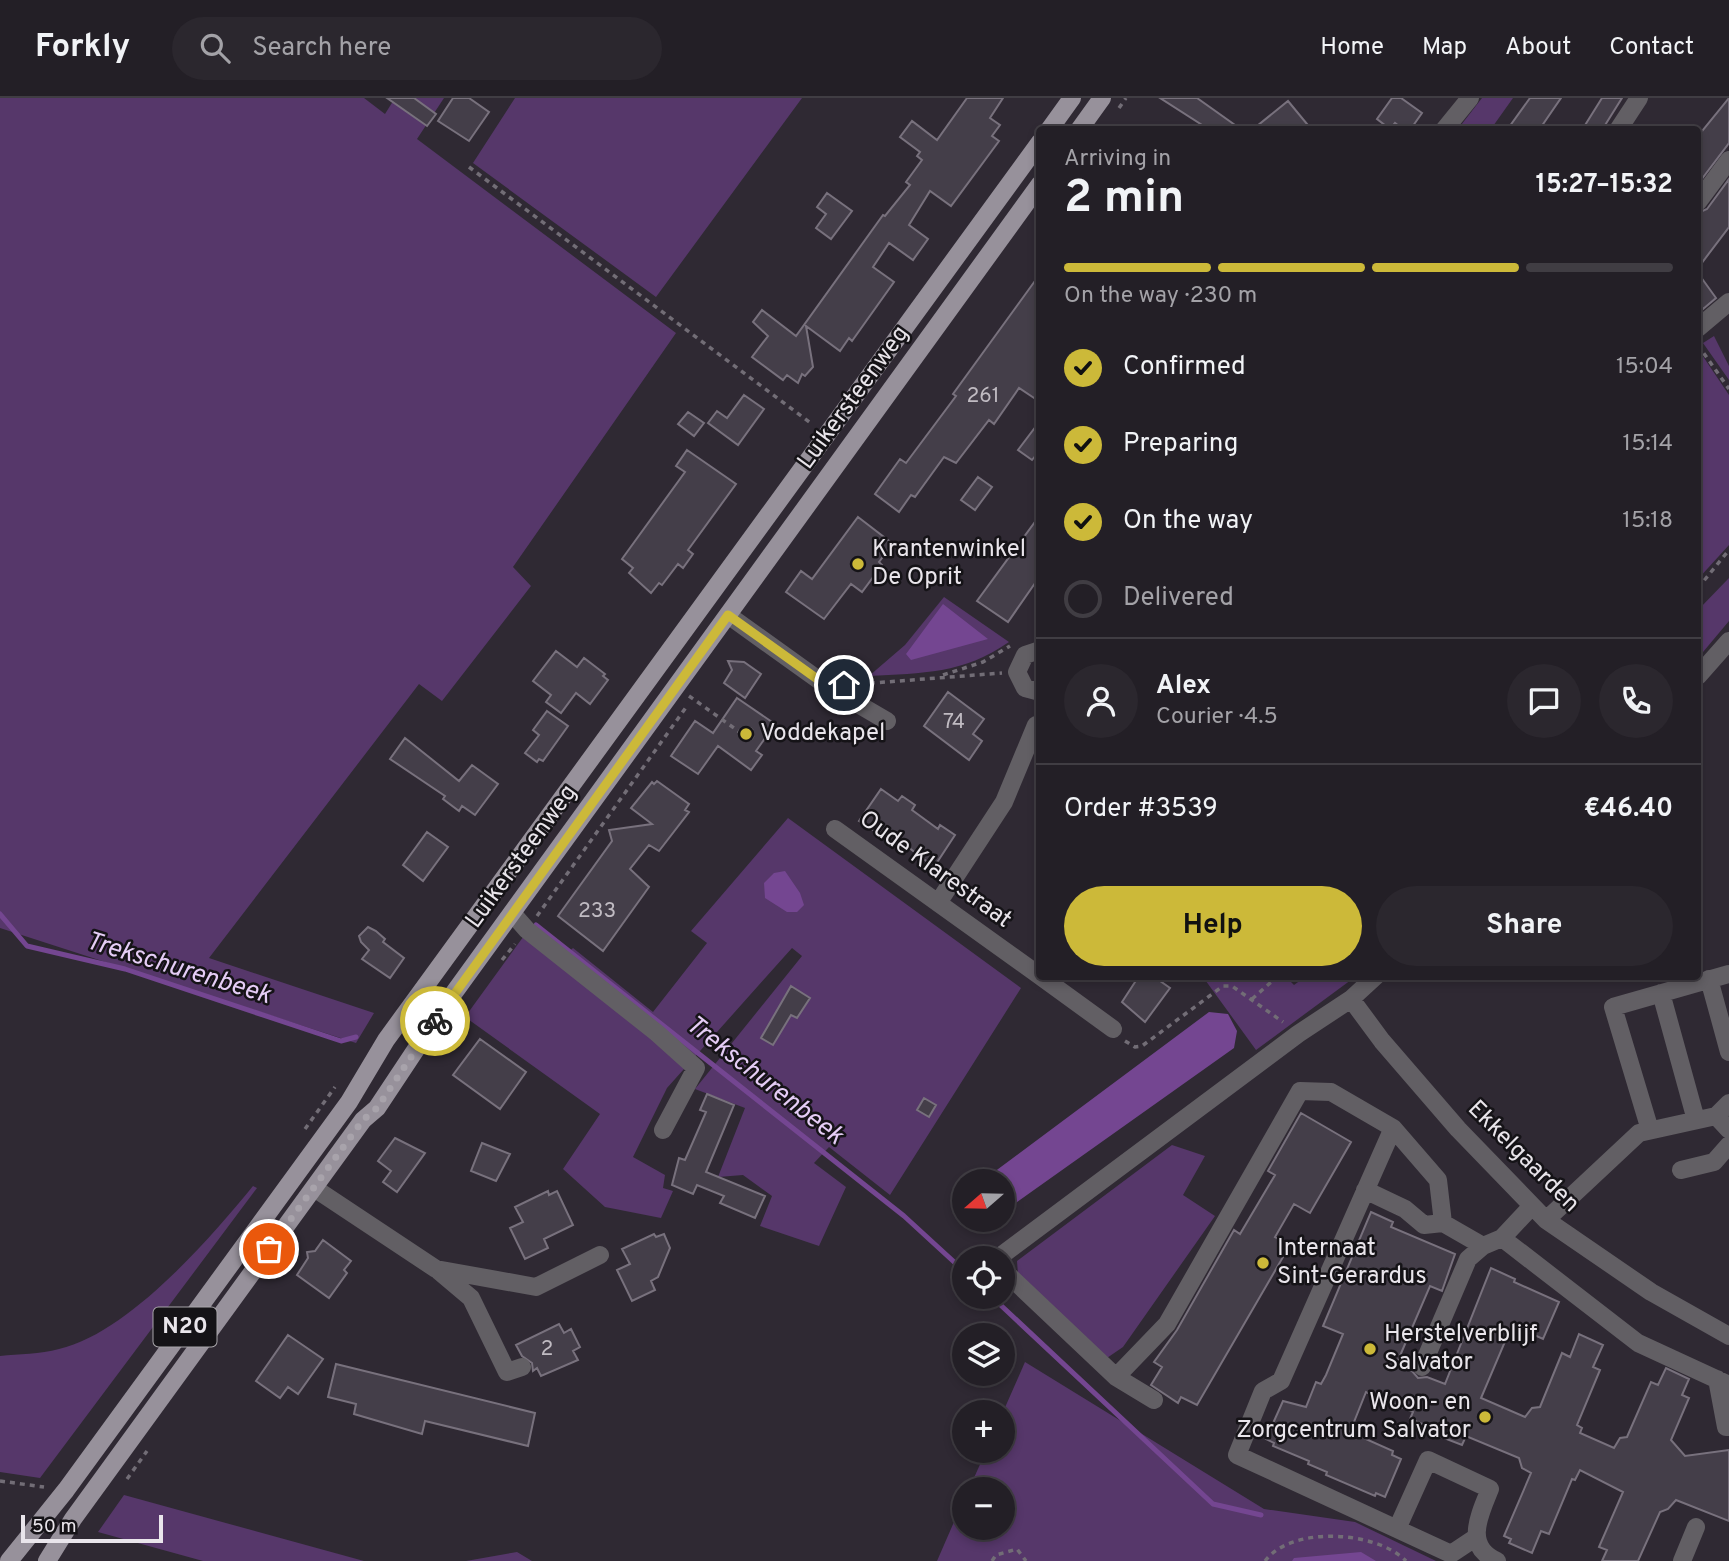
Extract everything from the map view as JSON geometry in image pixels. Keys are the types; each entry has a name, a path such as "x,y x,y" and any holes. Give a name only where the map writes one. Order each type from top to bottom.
{"main road":[{"path":"1052,126 1072,98"},
{"path":"1082,126 1102,98"},
{"name":"Luikersteenweg","path":"9,1561 66,1490 349,1102 386,1040 1036,147"},
{"name":"Luikersteenweg","path":"47,1561 89,1497 363,1120 377,1108 448,1001 1036,190"}],"street":[{"path":"1447,126 1471,98"},
{"path":"1621,126 1639,98"},
{"path":"1701,198 1729,160"},
{"path":"1701,331 1729,302"},
{"path":"728,615 887,721"},
{"path":"1701,673 1729,641"},
{"path":"1036,651 1025,654 1017,672 1020,684 1036,692"},
{"path":"1036,696 1033,708 1036,719"},
{"path":"938,903 1004,802 1036,730"},
{"name":"Oude Klarestraat","path":"835,829 1036,973"},
{"path":"512,913 527,930 657,1033 696,1068 663,1130"},
{"path":"1650,1130 1613,1007 1729,974"},
{"path":"1709,979 1729,1052"},
{"name":"Oude Klarestraat","path":"1046,980 1113,1029"},
{"path":"1014,1246 1298,1034 1351,999 1372,980"},
{"path":"1661,993 1696,1120"},
{"name":"Ekkelgaarden","path":"1351,999 1382,1041 1458,1129 1546,1220 1651,1292 1729,1336"},
{"path":"1116,1377 1167,1324 1300,1091 1331,1092 1393,1128 1438,1180 1443,1223"},
{"path":"1546,1220 1639,1133 1696,1120 1723,1109 1729,1130"},
{"path":"1393,1128 1281,1381 1263,1391 1237,1455 1451,1554 1475,1538"},
{"path":"1681,1170 1714,1163 1729,1145"},
{"path":"314,1188 436,1269 471,1298 507,1372 522,1367"},
{"path":"1366,1190 1405,1209 1424,1225 1443,1223 1483,1246"},
{"path":"1422,1367 1468,1259 1483,1246 1502,1238 1532,1206"},
{"path":"1502,1238 1638,1343 1723,1382 1726,1427 1729,1427"},
{"path":"436,1269 524,1287 536,1287 600,1255"},
{"path":"1015,1281 1116,1377 1154,1401"},
{"path":"1397,1529 1428,1460 1490,1489 1475,1525 1475,1538 1488,1557 1497,1561"},
{"path":"1682,1561 1696,1527"}],"path":[{"name":"Luikersteenweg","path":"469,167 825,434"},
{"path":"1701,339 1729,389"},
{"path":"1701,584 1729,550"},
{"path":"938,677 983,662 1013,644"},
{"path":"835,685 1017,672"},
{"path":"676,687 741,733"},
{"path":"1252,999 1273,980"},
{"path":"1113,1029 1135,1047 1142,1046 1223,986 1232,985 1298,1034"},
{"path":"0,1481 44,1487"},
{"path":"1265,1561 1273,1551 1291,1543 1334,1535 1378,1542 1406,1561"},
{"path":"992,1561 996,1555 1017,1549 1026,1561"}],"shaded area":[{"path":"0,98 364,98 385,114 395,98 444,98 417,139 676,333 513,567 531,586 442,701 419,684 209,958 374,1013 356,1043 0,928"},
{"path":"515,98 802,98 656,297 473,163"},
{"path":"1482,98 1513,98 1493,126 1460,126"},
{"path":"1714,336 1729,366 1729,380 1703,343"},
{"path":"1701,353 1729,395 1729,545 1701,576"},
{"path":"1729,578 1729,621 1701,654 1701,607"},
{"path":"944,597 1009,642 992,653 959,666 925,672 869,676 905,645"},
{"path":"943,604 988,639 911,660 906,654"},
{"path":"788,818 1021,988 890,1195 829,1147 814,1163 846,1187 819,1246 760,1226 772,1196 743,1175 718,1177 745,1108 695,1089 802,956 792,948 667,1088 633,1157 665,1175 663,1188 673,1191 661,1218 605,1207 563,1169 600,1114 465,1017 526,933 561,959 573,948 653,1012 707,943 691,931"},
{"path":"785,871 800,893 804,905 797,912 787,912 765,898 764,883 774,873"},
{"path":"1205,980 1289,980 1294,985 1301,980 1351,980 1256,1050"},
{"path":"1209,1012 1228,1014 1237,1031 1234,1048 1015,1203 1015,1169 998,1169"},
{"path":"1172,1145 1205,1156 1183,1195 1215,1216 1123,1347 1104,1360 1018,1275 1017,1261"},
{"path":"253,1186 257,1188 40,1478 0,1472 0,1356 59,1349 85,1340 112,1324 165,1282 214,1232"},
{"path":"1025,1362 1264,1509 1355,1522 1436,1561 937,1561 952,1527 952,1540 1015,1540 1015,1477 974,1477 981,1463 1015,1463 1015,1400 1008,1400"},
{"path":"124,1495 364,1561 203,1561 98,1532"},
{"path":"517,1552 532,1561 466,1561"},
{"path":"1361,1552 1376,1561 1292,1561 1294,1558"}],"building":[{"path":"387,98 414,98 436,114 427,126"},
{"path":"453,98 469,98 489,112 469,141 438,121"},
{"path":"967,98 1003,98 990,118 1000,125 992,136 999,141 951,206 930,191 909,225 928,239 913,260 889,243 873,267 894,282 852,341 849,338 840,351 806,326 813,367 805,376 802,374 798,383 787,375 783,380 752,357 768,336 753,322 762,310 796,336 883,215 885,216 910,185 906,182 922,160 917,156 920,152 900,137 912,121 937,140"},
{"path":"1160,98 1197,98 1236,126 1204,126"},
{"path":"1392,98 1401,98 1422,113 1413,126 1399,126 1395,123 1386,126 1377,119"},
{"path":"1530,98 1561,98 1542,126 1510,126"},
{"path":"1602,98 1622,98 1604,126 1584,126"},
{"path":"1729,98 1729,143 1701,180 1701,132"},
{"path":"1288,101 1309,126 1257,126"},
{"path":"1729,179 1729,227 1701,264 1701,212 1707,209"},
{"path":"827,193 852,211 831,239 816,228 826,214 817,207"},
{"path":"1701,277 1716,298 1703,309 1701,306"},
{"path":"1036,280 1036,399 1019,388 994,424 989,420 956,463 944,457 915,497 911,495 899,512 875,494 900,459 906,463 956,396 953,394"},
{"path":"744,395 764,409 738,445 708,423 717,411 727,418"},
{"path":"688,412 704,423 694,436 678,424"},
{"path":"1036,426 1036,455 1032,460 1018,450"},
{"path":"687,450 736,484 688,550 693,554 683,568 678,564 662,585 659,583 651,593 629,573 633,568 622,559 685,472 676,466"},
{"path":"978,477 992,487 975,510 961,500"},
{"path":"858,517 893,544 879,562 882,565 862,592 851,584 824,619 786,592 801,571 812,579"},
{"path":"1036,520 1036,582 1008,622 977,601"},
{"path":"556,651 577,667 584,658 605,674 603,676 608,680 590,704 576,693 561,713 546,702 551,695 533,681"},
{"path":"728,661 744,662 761,674 745,698 724,683 732,670"},
{"path":"948,692 984,719 973,734 982,741 969,760 924,726"},
{"path":"737,698 775,724 756,751 762,755 751,770 718,746 698,774 671,756 695,721 713,733"},
{"path":"547,711 568,726 543,761 539,759 537,762 525,753 539,735 533,730"},
{"path":"405,738 459,781 472,765 498,784 475,815 462,806 459,811 443,799 445,796 390,759"},
{"path":"657,781 689,804 685,810 689,812 659,851 649,845 630,869 649,887 603,951 558,916 612,841 609,830 652,824 631,808 652,782 654,784"},
{"path":"881,789 898,801 902,796 915,805 912,810 938,829 940,825 955,835 934,867 891,834 887,839 859,821"},
{"path":"427,832 448,847 423,881 403,865"},
{"path":"368,927 376,931 385,939 383,942 404,958 390,978 362,959 369,950 359,936"},
{"path":"1136,980 1159,980 1170,988 1145,1022 1122,1002"},
{"path":"791,986 810,998 797,1018 791,1015 773,1045 761,1038"},
{"path":"480,1039 526,1072 500,1109 453,1075"},
{"path":"707,1094 734,1105 706,1172 765,1196 755,1218 720,1203 724,1196 697,1185 693,1194 672,1185 679,1158 685,1160 706,1112 700,1110"},
{"path":"924,1098 936,1105 929,1117 917,1110"},
{"name":"Internaat Sint-Gerardus","path":"1301,1113 1351,1142 1310,1213 1294,1204 1275,1237 1290,1245 1197,1405 1181,1397 1178,1403 1151,1385 1162,1367 1154,1362 1177,1330 1234,1230 1240,1234 1275,1175 1268,1171"},
{"path":"395,1138 425,1153 397,1192 383,1182 391,1171 378,1161"},
{"path":"482,1143 510,1154 496,1181 471,1171"},
{"path":"548,1191 549,1195 557,1191 573,1225 544,1239 548,1248 525,1259 510,1228 523,1222 515,1207"},
{"path":"1371,1212 1393,1222 1391,1227 1455,1254 1442,1291 1430,1286 1396,1365 1412,1371 1418,1378 1427,1377 1445,1384 1491,1268 1515,1279 1514,1282 1559,1302 1543,1339 1512,1325 1481,1398 1525,1417 1532,1408 1540,1407 1562,1353 1570,1357 1579,1334 1603,1345 1593,1367 1600,1370 1577,1425 1582,1428 1580,1433 1614,1448 1620,1438 1627,1437 1651,1382 1658,1385 1666,1368 1689,1379 1682,1395 1689,1398 1671,1440 1685,1456 1729,1450 1729,1521 1676,1500 1668,1509 1660,1512 1638,1561 1602,1561 1607,1550 1599,1547 1623,1492 1580,1470 1575,1480 1572,1479 1549,1534 1541,1531 1532,1553 1509,1543 1511,1539 1504,1536 1531,1473 1522,1468 1519,1458 1466,1436 1462,1445 1423,1430 1425,1425 1410,1419 1413,1412 1366,1392 1350,1432 1393,1451 1392,1455 1401,1459 1385,1497 1376,1493 1375,1496 1326,1475 1327,1472 1308,1464 1309,1461 1273,1446 1274,1443 1266,1439 1283,1401 1306,1407 1316,1382 1321,1384 1326,1375 1343,1334 1323,1326"},
{"path":"654,1234 656,1237 664,1234 670,1248 658,1277 651,1281 655,1290 632,1301 617,1270 630,1264 622,1249"},
{"path":"323,1240 351,1261 344,1270 347,1273 329,1298 297,1275 308,1258 307,1252 315,1251"},
{"path":"559,1324 564,1333 571,1329 580,1347 573,1351 578,1360 541,1376 537,1368 533,1371 532,1363 522,1356 516,1345"},
{"path":"288,1335 323,1359 298,1394 288,1387 280,1398 256,1381"},
{"path":"336,1364 535,1413 528,1446 425,1421 422,1434 354,1414 356,1404 328,1397"}],"waterway":[{"name":"Trekschurenbeek","path":"0,914 27,946 125,969 341,1041 356,1037"},
{"name":"Trekschurenbeek","path":"536,925 904,1216 952,1260"},
{"name":"Trekschurenbeek","path":"1005,1309 1213,1504 1261,1515"}],"way so far":[{"path":"269,1249 363,1120 377,1108 435,1021"}],"place":[{"name":"Krantenwinkel De Oprit","path":"858,564"},
{"name":"Voddekapel","path":"746,734"},
{"name":"Internaat Sint-Gerardus","path":"1263,1263"},
{"name":"Herstelverblijf Salvator","path":"1370,1349"},
{"name":"Woon- en Zorgcentrum Salvator","path":"1485,1417"}],"route":[{"path":"435,1021 728,615 827,686 844,685"}]}
